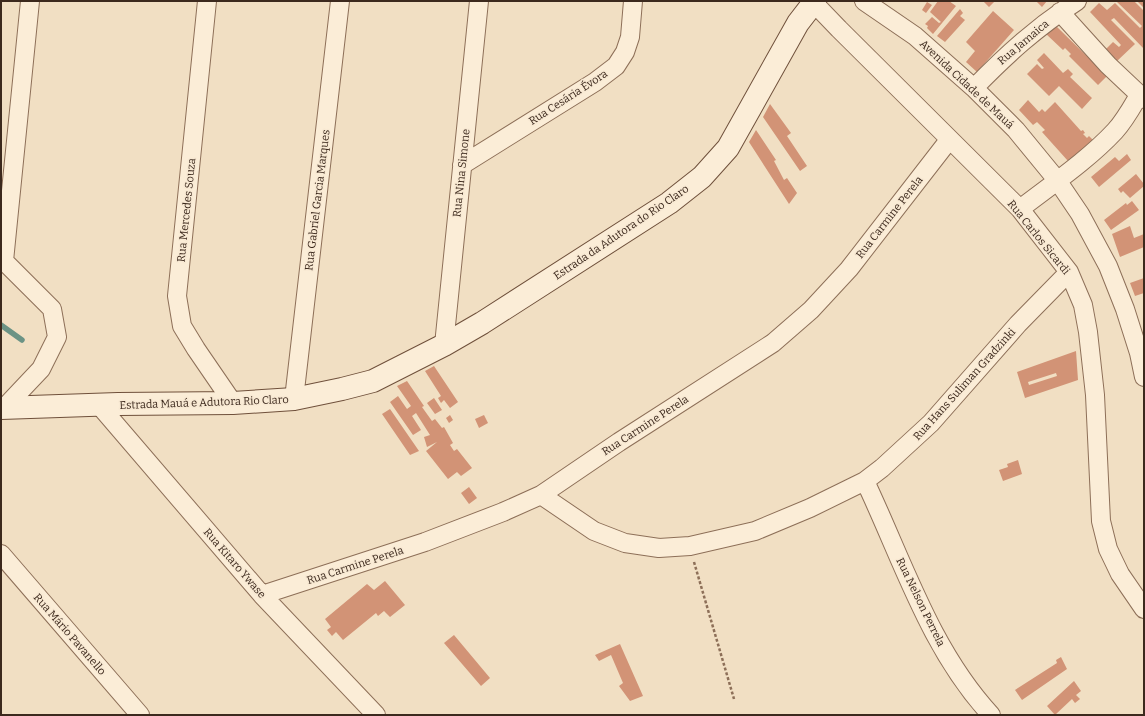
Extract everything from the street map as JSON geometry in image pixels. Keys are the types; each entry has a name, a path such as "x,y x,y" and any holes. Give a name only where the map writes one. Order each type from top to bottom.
{"main road":[{"name":"Estrada da Adutora do Rio Claro","path":"444,345 482,323 669,203 702,177 728,148 798,23 814,2"},
{"name":"Estrada Mauá e Adutora Rio Claro","path":"3,408 233,403 294,399 373,381 444,345"}],"street":[{"path":"3,408 41,369 57,336 52,310 2,260 30,1"},
{"name":"Rua Mercedes Souza","path":"207,1 177,296 182,326 233,403"},
{"name":"Rua Gabriel Garcia Marques","path":"294,399 340,1"},
{"name":"Rua Nina Simone","path":"444,345 479,1"},
{"name":"Rua Cesária Évora","path":"462,165 595,82 616,66 626,52 630,37 633,1"},
{"name":"Avenida Cidade de Mauá","path":"864,1 915,36 974,88 1016,130 1057,180 1080,214 1108,266 1125,309 1139,353 1144,377"},
{"name":"Rua Jamaica","path":"974,88 1003,58 1030,34 1077,1"},
{"name":"Rua Carlos Sicardi","path":"814,2 949,140 1020,209 1069,272 1083,305 1088,332 1095,395 1102,521 1108,550 1120,574 1144,609"},
{"path":"1020,209 1074,167 1115,130 1142,97 1108,65 1060,12"},
{"name":"Rua Carmine Perela","path":"262,595 426,542 503,512 541,495 619,442 773,343 811,310 849,269 949,140"},
{"name":"Rua Hans Suliman Gradzinki","path":"541,495 594,531 625,543 659,548 690,546 755,531 810,508 865,481 882,468 931,423 1018,324 1069,272"},
{"name":"Rua Kitaro Ywase","path":"99,405 262,595 376,715"},
{"name":"Rua Nelson Perrela","path":"865,481 923,612 950,661 979,702 991,715"},
{"name":"Rua Mário Pavanello","path":"1,554 140,715"}],"path":[{"path":"690,546 734,699"}],"building":[{"path":"938,1 949,1 956,6 933,34 925,24 932,17 939,23 941,22 930,12"},
{"path":"983,1 995,1 989,7"},
{"path":"1036,1 1047,1 1042,7"},
{"path":"1134,1 1144,11 1144,49 1114,18 1111,20 1135,44 1116,62 1105,50 1113,42 1119,47 1121,45 1090,12 1099,3 1107,10 1115,3 1140,28 1142,26 1117,2"},
{"path":"1137,1 1144,1 1144,8"},
{"path":"927,2 932,5 926,13 922,10"},
{"path":"960,9 963,13 960,16 965,20 945,42 937,36"},
{"path":"993,11 1014,30 977,72 966,62 975,51 966,42"},
{"path":"1054,24 1107,76 1098,85 1069,56 1071,54 1065,48 1063,50 1045,33"},
{"path":"1044,53 1063,73 1068,69 1073,74 1070,77 1092,98 1082,109 1059,86 1049,96 1027,74 1037,64 1042,69 1044,68 1037,60"},
{"path":"1028,100 1039,112 1042,109 1045,112 1055,102 1081,131 1083,130 1085,133 1083,134 1087,138 1089,136 1093,140 1068,161 1042,132 1045,130 1037,122 1033,125 1019,110"},
{"path":"770,104 791,133 787,136 807,166 800,171 763,117"},
{"path":"756,130 776,160 774,161 784,180 787,178 797,193 789,204 749,142"},
{"path":"1127,154 1131,160 1099,187 1091,177 1115,157 1119,161"},
{"path":"1136,174 1144,186 1130,198 1123,191 1121,193 1118,189"},
{"path":"1132,201 1139,210 1111,230 1104,220 1126,203 1127,205"},
{"path":"1130,226 1134,238 1144,234 1144,247 1120,257 1112,234"},
{"path":"1144,278 1144,293 1135,296 1130,283"},
{"path":"1076,351 1078,380 1025,398 1017,372","holes":["1056,373 1057,376 1029,385 1028,382"]},
{"path":"434,366 458,402 450,408 444,400 441,403 438,398 441,396 425,371"},
{"path":"407,381 432,421 435,419 442,428 444,427 453,443 450,445 454,451 457,449 472,468 461,476 457,472 448,479 426,451 437,442 427,447 424,437 430,435 416,413 412,416 421,430 413,435 390,402 398,396 407,409 411,406 397,386"},
{"path":"434,398 442,410 435,414 427,403"},
{"path":"390,409 419,451 410,455 382,414"},
{"path":"450,415 453,420 449,423 446,418"},
{"path":"484,415 488,423 479,428 475,419"},
{"path":"1018,460 1022,474 1003,481 999,470 1008,467 1007,464"},
{"path":"469,487 477,498 469,504 461,493"},
{"path":"385,581 405,605 390,617 384,611 378,616 376,613 343,640 336,632 332,636 327,630 331,627 325,619 367,584 374,590"},
{"path":"454,635 490,678 481,686 444,643"},
{"path":"620,644 643,696 630,701 619,686 623,683 611,655 599,661 595,655"},
{"path":"1061,657 1067,669 1022,700 1015,690 1057,663 1056,660"},
{"path":"1074,681 1081,691 1076,695 1080,699 1075,703 1072,699 1055,715 1047,706"}],"waterway":[{"path":"1,325 22,340"}]}
